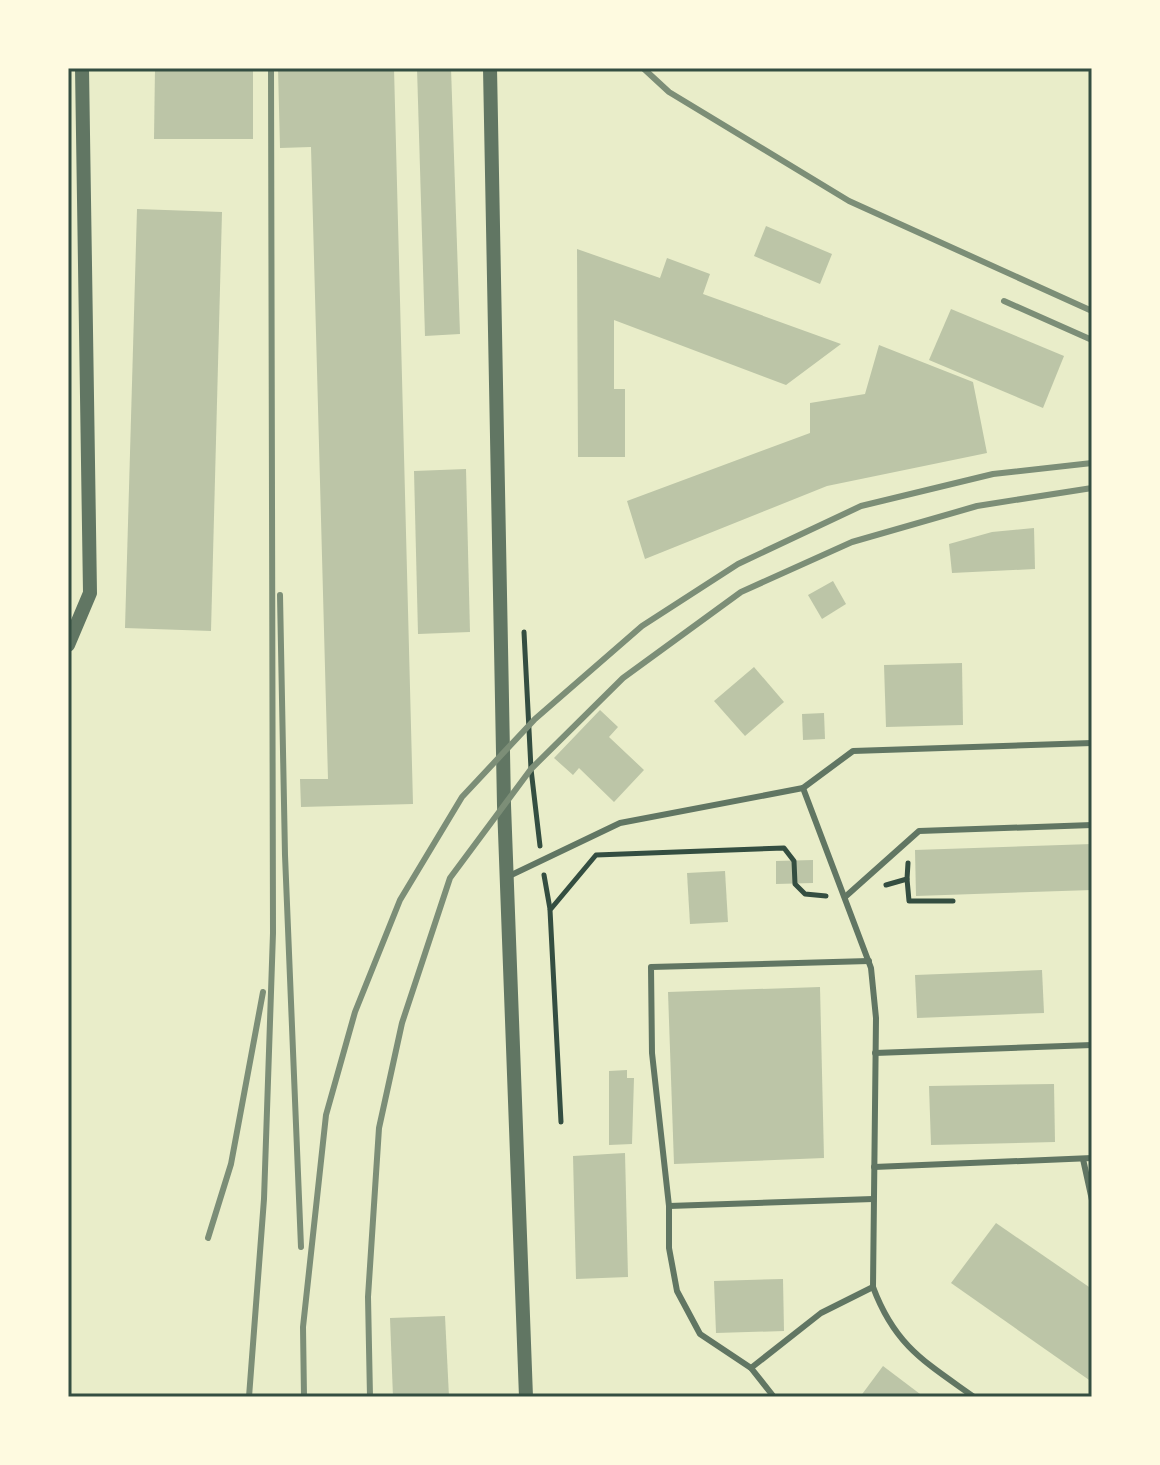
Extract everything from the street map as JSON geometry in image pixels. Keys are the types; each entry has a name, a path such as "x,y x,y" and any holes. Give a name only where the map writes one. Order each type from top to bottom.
{"street":[{"path":"68,645 90,593 82,68"},
{"path":"490,68 507,877 526,1397"}],"lane":[{"path":"507,877 620,823 803,788 853,751 1092,743"},
{"path":"803,788 869,961 876,1018 873,1287 886,1321 914,1354 974,1397"},
{"path":"845,897 919,831 1092,825"},
{"path":"774,1397 751,1368 700,1334 677,1291 669,1248 669,1206 652,1053 651,967 869,961"},
{"path":"875,1053 1092,1045"},
{"path":"874,1167 1092,1158"},
{"path":"1083,1159 1092,1200"},
{"path":"669,1206 873,1199"},
{"path":"751,1368 821,1313 873,1287"}],"path":[{"path":"550,910 596,855 784,848 794,861 795,884 805,894 845,897"},
{"path":"909,856 909,901 953,901"},
{"path":"542,860 550,910 561,1122"},
{"path":"882,886 907,879"}],"building":[{"path":"155,68 253,68 253,139 154,139"},
{"path":"278,68 394,68 413,804 301,807 300,779 328,779 311,147 280,148"},
{"path":"417,68 451,68 460,334 425,336"},
{"path":"137,209 222,212 211,631 125,628"},
{"path":"766,226 832,254 820,284 754,256"},
{"path":"577,249 660,278 667,258 710,274 703,294 841,344 786,385 614,320 614,389 625,389 625,457 578,457"},
{"path":"951,309 1064,356 1043,408 929,360"},
{"path":"879,345 973,382 987,453 827,486 645,559 627,501 810,433 810,403 865,394"},
{"path":"466,469 470,632 418,634 414,471"},
{"path":"1034,528 1035,569 952,573 949,544 992,532"},
{"path":"833,581 846,604 822,619 808,595"},
{"path":"962,663 963,725 886,727 884,665"},
{"path":"754,667 784,702 745,736 714,701"},
{"path":"600,710 618,727 609,737 644,770 614,802 579,768 573,775 554,758"},
{"path":"824,713 825,739 803,740 802,714"},
{"path":"1092,844 1092,890 916,896 915,850"},
{"path":"813,860 813,883 776,884 776,861"},
{"path":"725,871 728,922 690,924 687,873"},
{"path":"1042,970 1044,1013 917,1018 915,975"},
{"path":"820,987 824,1158 674,1164 668,992"},
{"path":"627,1070 627,1078 634,1078 632,1144 609,1145 609,1071"},
{"path":"1054,1084 1055,1142 931,1145 929,1086"},
{"path":"625,1153 628,1277 576,1279 573,1156"},
{"path":"996,1223 1092,1289 1092,1382 951,1283"},
{"path":"783,1279 784,1331 716,1333 714,1281"},
{"path":"445,1316 449,1397 393,1397 390,1318"},
{"path":"883,1366 924,1397 860,1397"}],"railway":[{"path":"249,1397 264,1199 273,933 271,68"},
{"path":"643,68 669,92 849,201 1092,311"},
{"path":"1004,301 1092,340"},
{"path":"304,1397 303,1327 326,1115 355,1012 400,900 462,797 535,719 642,626 738,564 861,506 993,474 1092,463"},
{"path":"370,1397 368,1297 379,1128 402,1023 450,878 531,769 623,678 741,592 852,542 977,506 1092,488"},
{"path":"280,595 285,855 301,1247"},
{"path":"208,1238 231,1164 263,992"}]}
